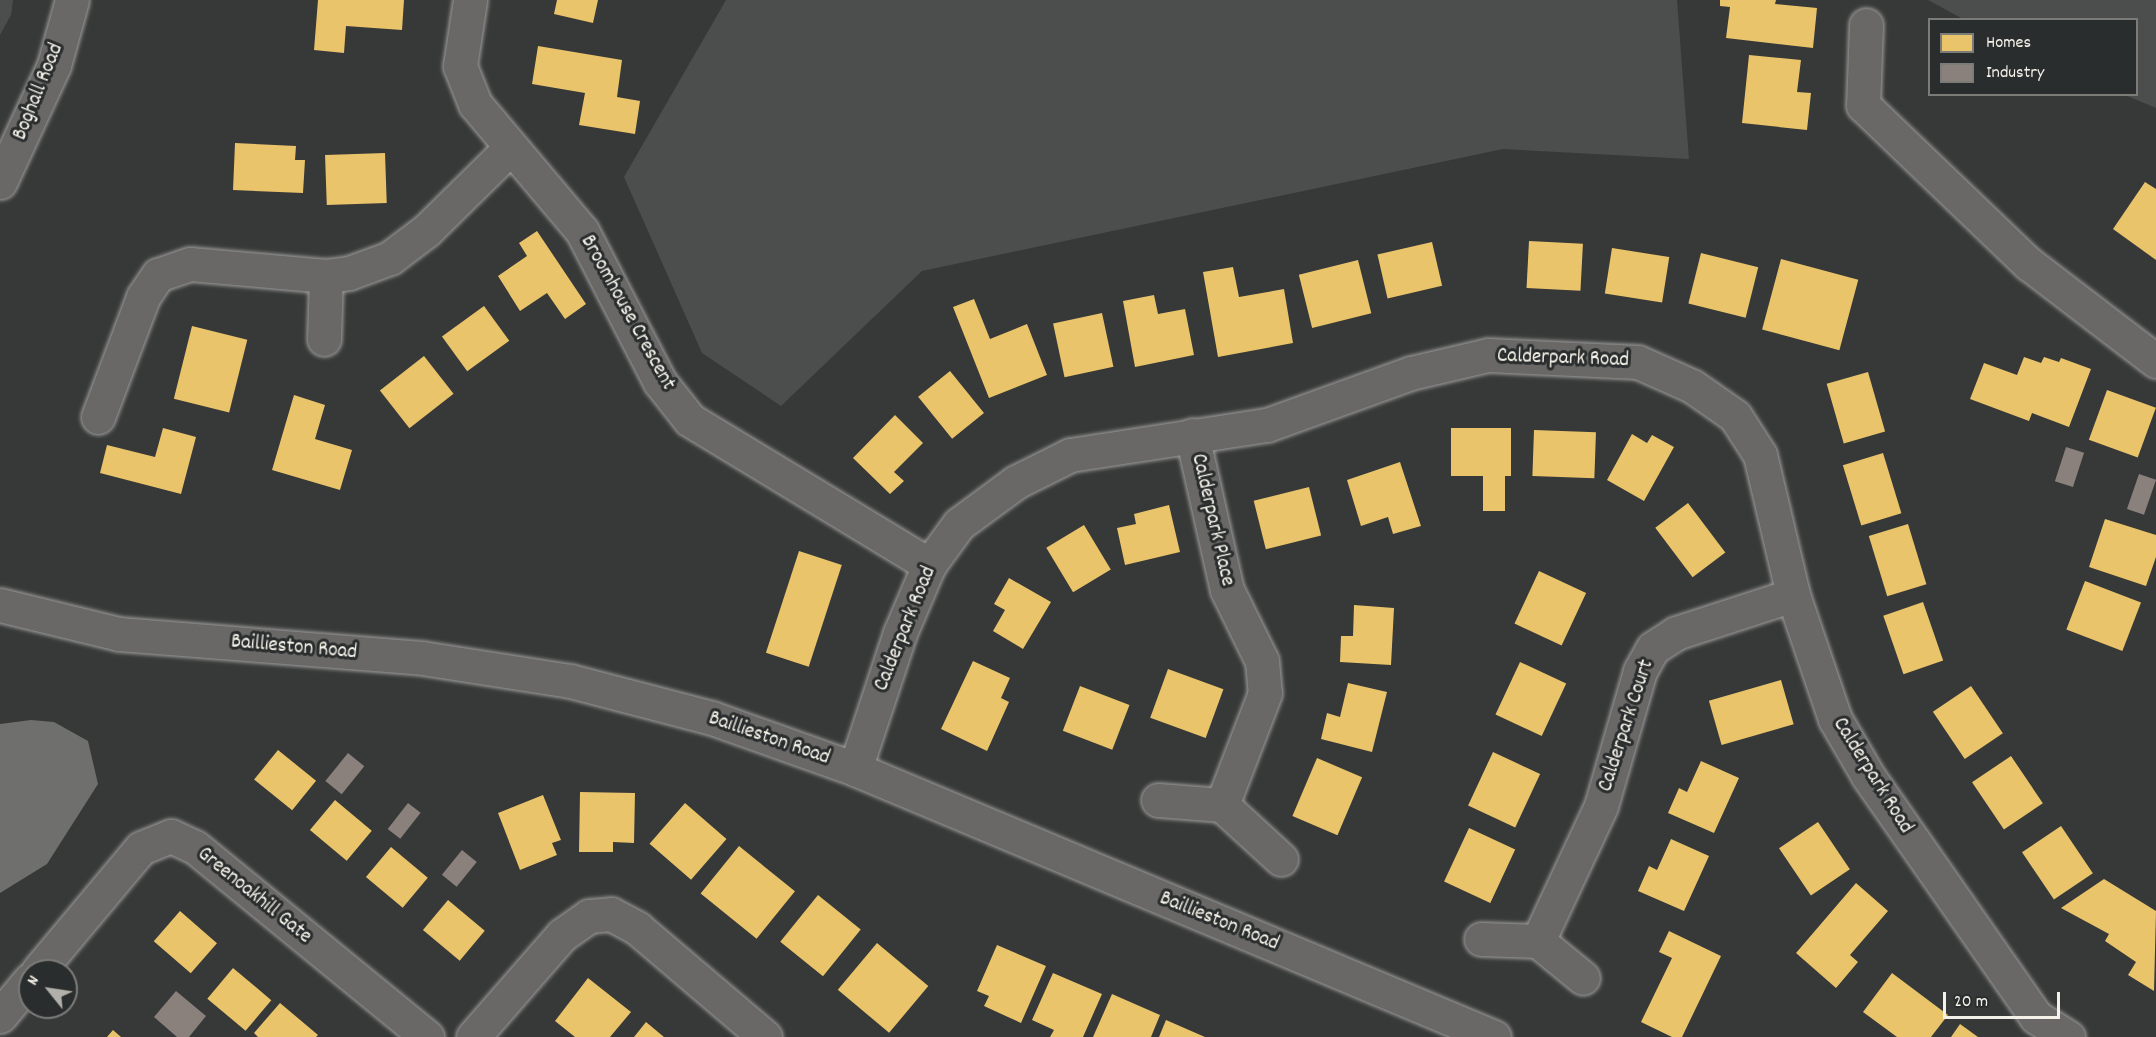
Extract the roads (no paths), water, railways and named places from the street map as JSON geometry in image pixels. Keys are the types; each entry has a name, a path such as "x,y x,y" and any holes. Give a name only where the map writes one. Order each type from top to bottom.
{"street":[{"name":"Boghall Road","path":"0,182 54,65 72,0"},
{"name":"Broomhouse Crescent","path":"470,0 460,66 475,104 509,149 582,231 660,382 690,420 929,565"},
{"path":"1866,25 1863,105 2029,264 2156,361"},
{"path":"98,417 143,297 158,275 190,264 326,276 349,273 390,258 427,230 509,149"},
{"path":"324,339 326,276"},
{"name":"Calderpark Road","path":"855,769 900,633 929,565 959,524 1016,482 1070,455 1267,425 1411,373 1488,355 1638,362 1692,386 1735,416 1760,455 1793,595 1835,719 1868,776 2036,1017 2068,1037"},
{"name":"Calderpark Place","path":"1192,435 1227,590 1262,661 1265,693 1222,806"},
{"name":"Calderpark Court","path":"1538,941 1601,807 1640,671 1653,648 1676,633 1793,595"},
{"name":"Baillieston Road","path":"0,606 119,634 422,658 570,681 712,718 855,769 1494,1037"},
{"path":"1158,800 1222,806 1281,859"},
{"name":"Greenoakhill Gate","path":"48,959 141,848 171,837 195,847 427,1037"},
{"path":"473,1037 562,935 588,916 611,914 637,928 765,1037"},
{"path":"1481,939 1538,941 1583,978"},
{"path":"0,1016 18,994"}]}
